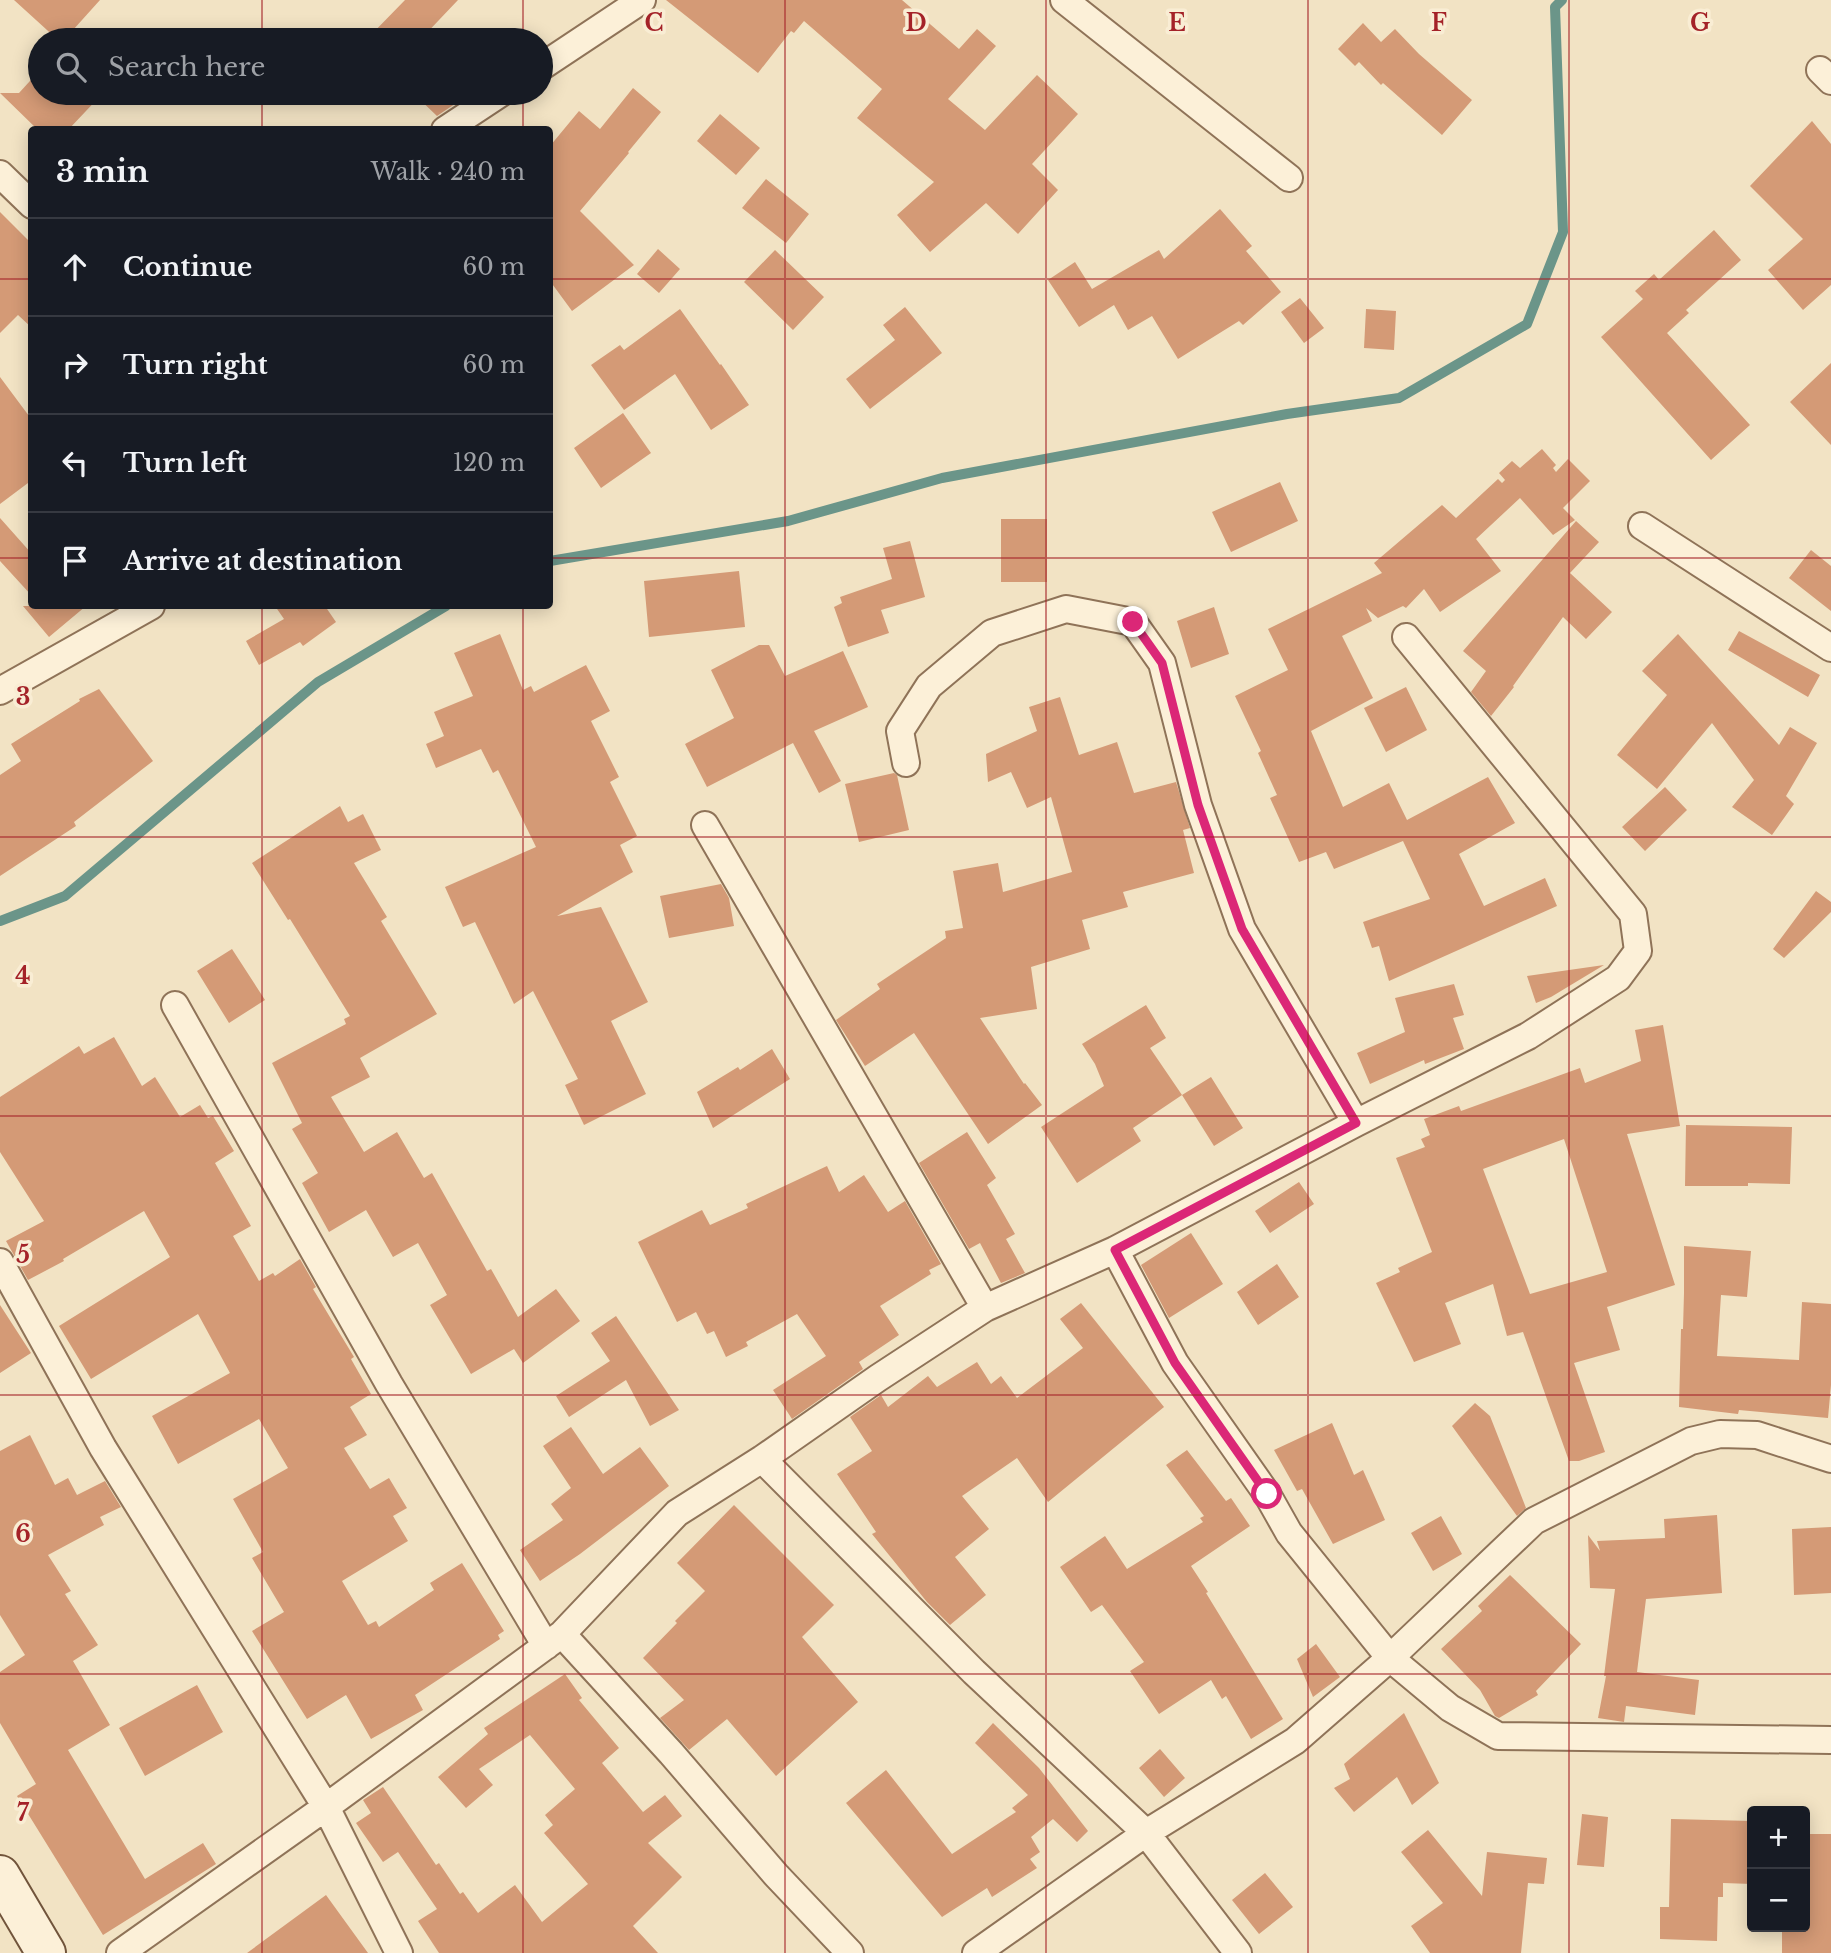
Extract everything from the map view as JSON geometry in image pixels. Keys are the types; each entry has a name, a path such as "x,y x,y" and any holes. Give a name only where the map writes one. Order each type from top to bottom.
{"street":[{"path":"553,59 642,0"},
{"path":"1064,0 1289,178"},
{"path":"451,126 484,105"},
{"path":"0,174 28,201"},
{"path":"1642,526 1831,648"},
{"path":"0,691 147,609"},
{"path":"905,763 900,731 929,686 992,633 1066,609 1133,622 1162,663 1198,805 1242,929 1356,1123"},
{"path":"120,1953 554,1640 677,1513 762,1460 878,1378 985,1308 1115,1250 1528,1036 1618,978 1638,951 1633,914 1406,637"},
{"path":"705,825 985,1308"},
{"path":"174,1004 389,1384 554,1640 671,1753 776,1875 850,1953"},
{"path":"1115,1250 1175,1363 1267,1494 1289,1533 1390,1658 1450,1708 1498,1736 1831,1740"},
{"path":"0,1262 103,1448 326,1807 399,1953"},
{"path":"976,1953 1146,1833 1295,1741 1390,1658 1534,1521 1690,1441 1720,1434 1757,1435 1831,1459"},
{"path":"762,1460 974,1672 1146,1833 1238,1953"},
{"path":"2,1883 46,1953"}],"building":[{"path":"14,0 100,0 75,28 45,28"},
{"path":"405,0 458,0 431,28 378,28"},
{"path":"666,0 902,0 959,49 977,29 996,46 948,99 985,130 1037,75 1078,114 1032,164 1058,190 1018,234 986,203 930,252 897,215 934,182 857,118 882,89 804,21 794,33 791,31 758,73"},
{"path":"1363,23 1381,42 1395,29 1419,54 1472,100 1442,135 1383,83 1381,85 1359,62 1355,66 1338,49"},
{"path":"28,83 28,105 92,105 72,126 34,126 0,93 19,93"},
{"path":"633,88 661,112 580,211 634,265 572,311 553,285 553,142 579,111 600,129"},
{"path":"426,105 453,105 437,116"},
{"path":"720,114 760,148 736,175 697,141"},
{"path":"1812,121 1831,144 1831,285 1803,310 1768,270 1803,239 1750,186"},
{"path":"766,179 809,214 786,243 742,208"},
{"path":"1220,209 1252,246 1246,251 1281,292 1243,325 1239,321 1178,359 1152,316 1128,330 1114,305 1079,327 1048,280 1075,262 1092,289 1159,250 1164,259"},
{"path":"0,212 28,240 28,324 18,315 0,333"},
{"path":"1714,230 1741,260 1686,310 1689,313 1667,333 1750,425 1711,460 1601,337 1643,299 1635,291 1654,274 1659,280"},
{"path":"658,249 680,269 659,293 637,274"},
{"path":"775,250 824,297 793,330 744,282"},
{"path":"1300,298 1324,328 1304,343 1281,312"},
{"path":"905,307 942,353 870,409 846,379 895,340 883,325"},
{"path":"680,309 749,405 711,430 675,374 624,410 591,365 620,345 624,350"},
{"path":"1366,309 1396,311 1394,350 1364,348"},
{"path":"1831,363 1831,445 1790,402"},
{"path":"0,377 28,415 28,483 0,504"},
{"path":"623,413 651,453 601,488 574,448"},
{"path":"1542,449 1556,465 1553,468 1556,472 1568,459 1590,481 1563,508 1575,520 1553,535 1520,498 1476,539 1501,571 1440,612 1424,589 1406,608 1403,606 1378,618 1366,608 1372,621 1342,636 1373,698 1311,731 1343,807 1389,783 1407,820 1488,777 1515,823 1459,854 1484,906 1545,878 1557,906 1389,981 1379,946 1372,948 1363,922 1430,899 1403,841 1334,869 1326,852 1299,862 1270,798 1277,795 1258,753 1261,751 1235,696 1288,670 1268,629 1382,573 1374,563 1442,505 1456,518 1498,479 1502,483 1505,480 1499,473 1512,461 1520,468"},
{"path":"1280,482 1298,521 1231,552 1212,512"},
{"path":"0,518 28,550 28,592 0,561"},
{"path":"1001,519 1047,519 1047,582 1001,582"},
{"path":"1576,521 1599,542 1570,573 1612,612 1586,639 1563,617 1491,716 1471,692 1486,671 1463,651"},
{"path":"910,541 925,597 881,610 889,633 848,647 834,607 842,603 840,597 892,579 883,548"},
{"path":"1811,550 1831,566 1831,611 1789,578"},
{"path":"739,571 745,627 649,637 644,581"},
{"path":"23,606 28,606 28,609 82,609 49,637"},
{"path":"1214,607 1229,654 1191,668 1177,621"},
{"path":"277,609 327,609 336,622 303,646 300,642 259,665 246,641 284,619"},
{"path":"1739,631 1820,675 1808,697 1728,650"},
{"path":"500,634 523,690 531,686 534,692 586,665 610,711 591,721 619,777 610,782 637,836 620,845 633,872 557,916 601,907 648,1002 611,1021 646,1094 584,1125 565,1085 578,1079 533,991 514,1004 475,922 463,927 445,887 536,847 498,770 493,773 481,749 436,768 426,744 444,736 434,712 473,696 454,653"},
{"path":"1678,634 1779,745 1790,727 1817,743 1786,796 1794,804 1772,835 1732,807 1754,780 1712,723 1657,789 1617,755 1667,695 1642,671"},
{"path":"759,645 769,645 785,676 843,651 868,707 814,731 841,781 819,793 793,743 707,787 685,744 734,718 711,670"},
{"path":"1406,687 1427,730 1386,752 1364,708"},
{"path":"99,689 153,761 74,822 76,826 0,876 0,775 21,761 11,744 80,701 79,699"},
{"path":"1060,697 1079,755 1117,742 1134,793 1176,782 1190,828 1183,830 1194,873 1123,892 1128,907 1082,920 1090,949 1031,967 1037,1009 980,1018 1024,1084 1042,1105 988,1144 914,1033 865,1066 836,1020 880,989 877,984 946,938 945,931 963,928 953,871 998,863 1003,892 1072,872 1051,797 1027,808 1011,772 988,782 986,754 1037,731 1029,707"},
{"path":"894,773 897,775 909,830 859,842 845,784"},
{"path":"1665,787 1687,810 1645,851 1622,827"},
{"path":"340,806 348,822 363,814 381,850 354,863 387,917 381,921 437,1014 360,1058 370,1077 331,1097 364,1152 397,1132 424,1178 432,1173 487,1271 491,1269 518,1317 556,1289 580,1321 523,1363 514,1349 471,1374 430,1305 447,1295 418,1243 393,1257 366,1210 329,1232 302,1183 318,1173 292,1129 302,1123 272,1063 346,1024 344,1019 350,1016 252,863"},
{"path":"721,884 729,898 734,926 669,938 660,896"},
{"path":"1816,891 1831,902 1831,912 1784,958 1773,949"},
{"path":"232,949 265,1000 229,1023 197,971"},
{"path":"1604,965 1551,997 1536,1003 1527,976"},
{"path":"1454,984 1464,1015 1453,1018 1464,1049 1425,1064 1424,1060 1370,1084 1357,1053 1405,1032 1395,998"},
{"path":"1146,1005 1166,1038 1150,1048 1182,1095 1133,1128 1141,1141 1077,1183 1041,1127 1104,1086 1095,1064 1082,1044"},
{"path":"1663,1025 1680,1126 1627,1134 1675,1285 1607,1307 1620,1350 1574,1363 1605,1452 1579,1461 1569,1461 1523,1332 1507,1336 1493,1284 1445,1303 1461,1344 1414,1362 1376,1283 1400,1272 1398,1268 1432,1252 1396,1158 1425,1147 1421,1139 1430,1135 1424,1119 1459,1106 1461,1111 1580,1068 1585,1083 1641,1061 1635,1030","holes":["1564,1139 1607,1272 1530,1294 1483,1169"]},
{"path":"114,1037 142,1086 155,1077 180,1117 200,1105 208,1118 213,1116 234,1151 215,1163 251,1226 233,1236 259,1281 273,1273 275,1276 300,1259 316,1287 313,1289 354,1357 351,1359 371,1394 350,1407 367,1435 344,1448 370,1489 389,1478 407,1508 393,1516 408,1541 342,1581 368,1625 376,1621 379,1627 434,1590 430,1583 462,1563 504,1631 498,1635 500,1639 415,1695 423,1710 371,1739 346,1695 307,1719 252,1631 284,1612 252,1558 263,1552 233,1499 288,1468 259,1419 178,1464 152,1416 230,1373 198,1314 91,1379 59,1326 170,1257 144,1211 28,1280 6,1241 44,1221 0,1152 0,1097 79,1046 84,1054"},
{"path":"772,1049 790,1079 713,1128 697,1092 738,1067 740,1070"},
{"path":"1211,1077 1243,1128 1214,1146 1182,1095"},
{"path":"1686,1125 1792,1127 1790,1184 1685,1186"},
{"path":"967,1132 996,1178 987,1185 1015,1234 1006,1239 1025,1273 1001,1283 980,1243 969,1249 919,1163"},
{"path":"827,1166 839,1192 864,1175 888,1212 905,1201 941,1264 929,1270 931,1274 880,1306 899,1335 859,1362 863,1369 792,1419 773,1390 826,1356 797,1314 746,1342 748,1346 726,1357 714,1331 707,1334 696,1312 677,1322 638,1242 702,1210 710,1225 748,1208 746,1204"},
{"path":"1299,1182 1314,1204 1270,1233 1255,1211"},
{"path":"1191,1233 1223,1284 1169,1318 1141,1265"},
{"path":"1684,1246 1751,1251 1747,1297 1721,1295 1717,1356 1799,1360 1802,1302 1831,1304 1831,1385 1828,1418 1739,1410 1738,1414 1679,1407"},
{"path":"1277,1264 1299,1297 1258,1325 1237,1292"},
{"path":"1081,1303 1164,1407 1048,1502 1017,1458 962,1496 989,1529 955,1557 986,1595 950,1625 927,1602 872,1534 876,1532 837,1474 872,1451 850,1417 881,1395 888,1407 928,1376 937,1387 977,1362 991,1384 1001,1376 1017,1398 1083,1348 1060,1319"},
{"path":"0,1305 31,1353 0,1373"},
{"path":"616,1316 679,1410 650,1426 626,1380 569,1417 556,1396 610,1361 591,1333"},
{"path":"1475,1403 1490,1416 1526,1508 1517,1516 1452,1426"},
{"path":"1332,1423 1354,1475 1363,1470 1385,1520 1333,1544 1302,1489 1297,1491 1274,1450"},
{"path":"571,1427 603,1474 640,1447 669,1486 540,1581 520,1550 563,1520 551,1504 571,1488 543,1446"},
{"path":"30,1435 55,1485 68,1478 77,1495 105,1481 121,1507 100,1517 104,1525 48,1555 71,1591 65,1594 98,1645 73,1661 110,1725 68,1750 145,1879 203,1843 216,1864 103,1935 17,1796 36,1784 0,1723 0,1672 25,1655 0,1615 0,1451"},
{"path":"1187,1450 1226,1501 1231,1498 1250,1526 1191,1566 1283,1719 1251,1739 1226,1696 1222,1699 1211,1680 1159,1714 1130,1671 1144,1662 1102,1605 1091,1612 1060,1567 1105,1536 1127,1569 1203,1522 1200,1518 1204,1516 1166,1465"},
{"path":"734,1505 834,1605 802,1637 858,1702 776,1776 727,1719 689,1750 660,1718 684,1700 643,1658 705,1591 677,1563"},
{"path":"1717,1515 1722,1593 1646,1599 1637,1672 1699,1680 1695,1715 1626,1706 1624,1722 1598,1718 1606,1676 1615,1589 1590,1588 1588,1535 1600,1551 1597,1541 1665,1538 1664,1519"},
{"path":"1441,1516 1462,1554 1433,1571 1411,1533"},
{"path":"1831,1527 1831,1593 1794,1595 1792,1529"},
{"path":"1510,1575 1581,1644 1536,1691 1538,1695 1499,1718 1495,1716 1480,1690 1441,1649 1482,1611 1478,1606"},
{"path":"1316,1644 1340,1677 1313,1697 1297,1659"},
{"path":"565,1674 582,1698 579,1700 619,1748 602,1763 643,1812 665,1795 682,1816 648,1843 682,1877 633,1926 658,1953 439,1953 418,1921 437,1909 398,1852 383,1862 356,1823 371,1813 363,1800 383,1787 436,1865 439,1863 460,1894 463,1892 478,1913 515,1885 542,1922 588,1884 544,1833 553,1825 545,1815 575,1789 530,1735 479,1769 493,1785 466,1808 438,1777 488,1734 484,1728"},
{"path":"197,1685 223,1732 145,1776 119,1728"},
{"path":"1404,1713 1439,1783 1412,1805 1397,1777 1354,1812 1334,1788 1350,1779 1344,1764"},
{"path":"993,1723 1039,1768 1088,1831 1077,1842 1053,1819 1031,1837 1040,1852 1030,1859 1037,1868 992,1897 987,1888 942,1917 846,1803 886,1770 952,1854 1016,1812 1012,1808 1028,1795 975,1743"},
{"path":"1160,1749 1185,1778 1164,1797 1139,1768"},
{"path":"1582,1814 1608,1817 1604,1867 1577,1865"},
{"path":"1671,1819 1747,1821 1747,1884 1723,1883 1723,1897 1718,1897 1717,1941 1660,1939 1660,1907 1669,1907"},
{"path":"1428,1830 1482,1896 1487,1852 1547,1858 1544,1884 1528,1883 1521,1953 1430,1953 1411,1926 1443,1903 1401,1852"},
{"path":"1810,1834 1831,1834 1831,1953 1782,1953 1782,1932 1810,1932"},
{"path":"1265,1873 1293,1907 1259,1934 1232,1900"},
{"path":"326,1895 368,1953 247,1953"}],"waterway":[{"path":"553,560 788,521 942,478 1287,414 1399,398 1527,324 1563,232 1555,7 1562,0"},
{"path":"0,921 65,896 318,682 441,609"}],"route":[{"path":"1133,622 1162,663 1198,805 1242,929 1356,1123 1115,1250 1175,1363 1267,1494"}]}
